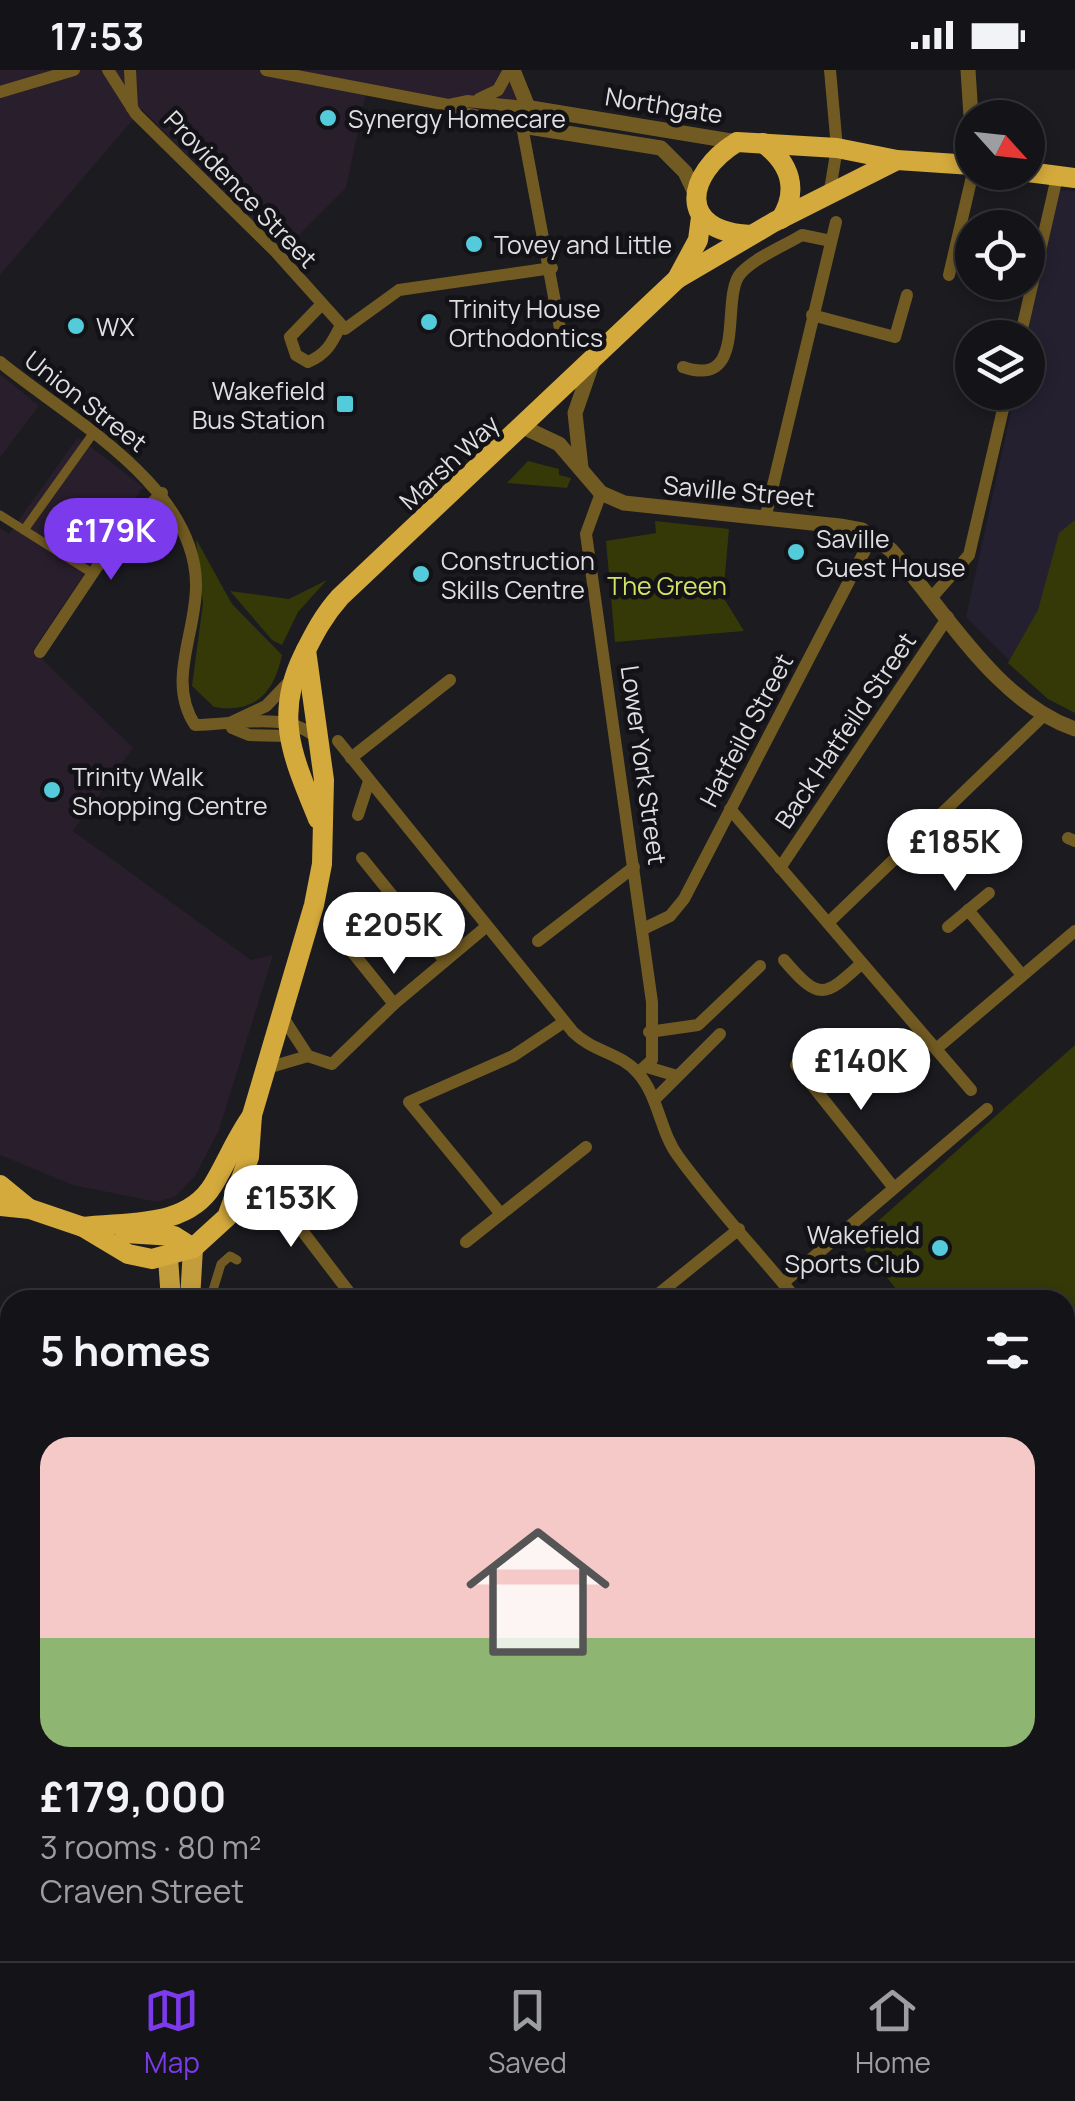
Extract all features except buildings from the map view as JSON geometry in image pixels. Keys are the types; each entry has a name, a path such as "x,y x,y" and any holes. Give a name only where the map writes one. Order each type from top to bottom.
{"highway":[{"path":"897,160 751,235 723,232 701,217 696,195 713,158 737,142 837,148 955,167"},
{"path":"763,143 789,173 791,198 781,219"},
{"name":"Marsh Way","path":"676,279 698,240 701,217"},
{"name":"Marsh Way","path":"303,728 292,680 318,624 340,597 523,428 676,279 751,235"},
{"path":"0,1206 30,1209 83,1227 128,1254 168,1258 193,1248 226,1216 249,1157 252,1115 314,905 322,864 320,823 303,728 314,702 306,650"},
{"path":"303,728 324,780 320,823"},
{"path":"168,1258 174,1236 191,1207 212,1188 229,1148 252,1115"},
{"path":"0,1185 30,1209"},
{"path":"83,1227 132,1220 148,1223 191,1207"},
{"path":"83,1227 174,1236 193,1248"}],"main road":[{"path":"191,1290 193,1248"},
{"path":"168,1258 170,1290"}],"street":[{"path":"0,92 74,70"},
{"name":"Providence Street","path":"108,70 132,108 275,251 341,325"},
{"name":"Providence Street","path":"130,70 132,108"},
{"name":"Northgate","path":"266,70 448,105 467,101 525,107 737,142"},
{"path":"467,101 492,96 511,70"},
{"path":"511,70 525,107"},
{"path":"829,197 837,148 830,70"},
{"path":"968,70 970,100"},
{"name":"Northgate","path":"448,105 457,112 522,126 662,148 685,172 696,195"},
{"name":"Northgate","path":"525,107 540,120 587,129 604,139"},
{"path":"522,126 562,334"},
{"path":"1025,320 1066,177"},
{"path":"949,276 968,190"},
{"path":"764,519 836,222"},
{"path":"683,367 697,372 712,368 722,356 732,338 729,295 740,273 802,235 830,240"},
{"path":"319,303 290,336 296,356 308,362 328,351 341,325 345,329 399,290 552,268"},
{"path":"812,315 895,337 907,294"},
{"path":"581,468 575,413 595,358"},
{"name":"Union Street","path":"0,362 162,493 187,542 196,582 183,664 185,710 195,725 225,725"},
{"path":"933,596 969,554 1003,410"},
{"path":"523,428 559,444 601,493"},
{"path":"24,530 92,435"},
{"path":"40,652 116,537 162,493"},
{"name":"Saville Street","path":"601,493 647,508 840,526 873,535"},
{"name":"Lower York Street","path":"601,493 586,534 652,1002 649,1032 653,1050 643,1070"},
{"path":"2,520 92,573"},
{"path":"873,535 933,596 1004,684 1041,718 1075,730"},
{"name":"Hatfeild Street","path":"643,929 670,916 684,899 873,535"},
{"name":"Back Hatfeild Street","path":"780,868 948,617"},
{"path":"225,725 266,706 292,680"},
{"path":"351,758 450,680"},
{"path":"828,923 1041,718"},
{"path":"225,725 303,728 351,758 564,1022 594,1050 643,1070 677,1076"},
{"path":"358,814 369,781"},
{"path":"730,809 971,1090"},
{"path":"362,858 445,961"},
{"path":"538,941 634,867"},
{"path":"948,927 989,893"},
{"path":"968,910 1022,975"},
{"path":"267,1068 308,1056 332,1064 394,1004 487,926"},
{"path":"333,928 394,1004"},
{"path":"936,1049 1075,931"},
{"path":"784,960 806,986 820,992 833,990 862,963"},
{"path":"649,1032 698,1025 760,966"},
{"path":"282,1016 308,1056"},
{"path":"501,1214 409,1102 513,1056 564,1022"},
{"path":"654,1100 720,1034"},
{"path":"796,1065 894,1188"},
{"path":"643,1070 675,1153 788,1290"},
{"path":"782,1283 987,1109"},
{"path":"466,1242 586,1146"},
{"path":"242,1178 278,1198 347,1290"},
{"path":"663,1290 739,1229"},
{"path":"215,1290 232,1258"}],"shaded area":[{"path":"0,70 522,70 530,103 528,121 366,93 346,188 282,252 142,109 0,275"},
{"path":"1059,190 1075,191 1075,713 1048,699 966,617 1011,410 1045,410 1045,320 1031,320 1035,300 1045,300 1045,254"},
{"path":"0,374 39,406 0,457"},
{"name":"Trinity Walk Shopping Centre","path":"78,437 143,487 33,650 133,748 73,831 251,960 273,955 219,1130 195,1176 176,1196 157,1202 73,1185 0,1155 0,528 9,534"}],"green space":[{"path":"528,461 559,469 559,475 571,478 567,488 507,483"},
{"path":"1075,520 1075,713 1048,699 1008,663 1038,610 1059,533"},
{"name":"The Green","path":"655,521 729,529 723,597 744,631 615,642 606,541 656,533"},
{"path":"196,539 232,604 282,655 268,690 251,704 214,707 192,686 203,603"},
{"path":"327,580 298,612 282,645 272,640 230,591 289,599"},
{"path":"1075,1045 1075,1290 897,1290 857,1240"}],"place":[{"name":"Synergy Homecare","path":"328,118"},
{"name":"Tovey and Little","path":"474,244"},
{"name":"Trinity House Orthodontics","path":"429,322"},
{"name":"WX","path":"76,326"},
{"name":"Wakefield Bus Station","path":"345,404"},
{"name":"Saville Guest House","path":"796,552"},
{"name":"Construction Skills Centre","path":"421,574"},
{"name":"Trinity Walk Shopping Centre","path":"52,790"},
{"name":"Wakefield Sports Club","path":"940,1248"}]}
